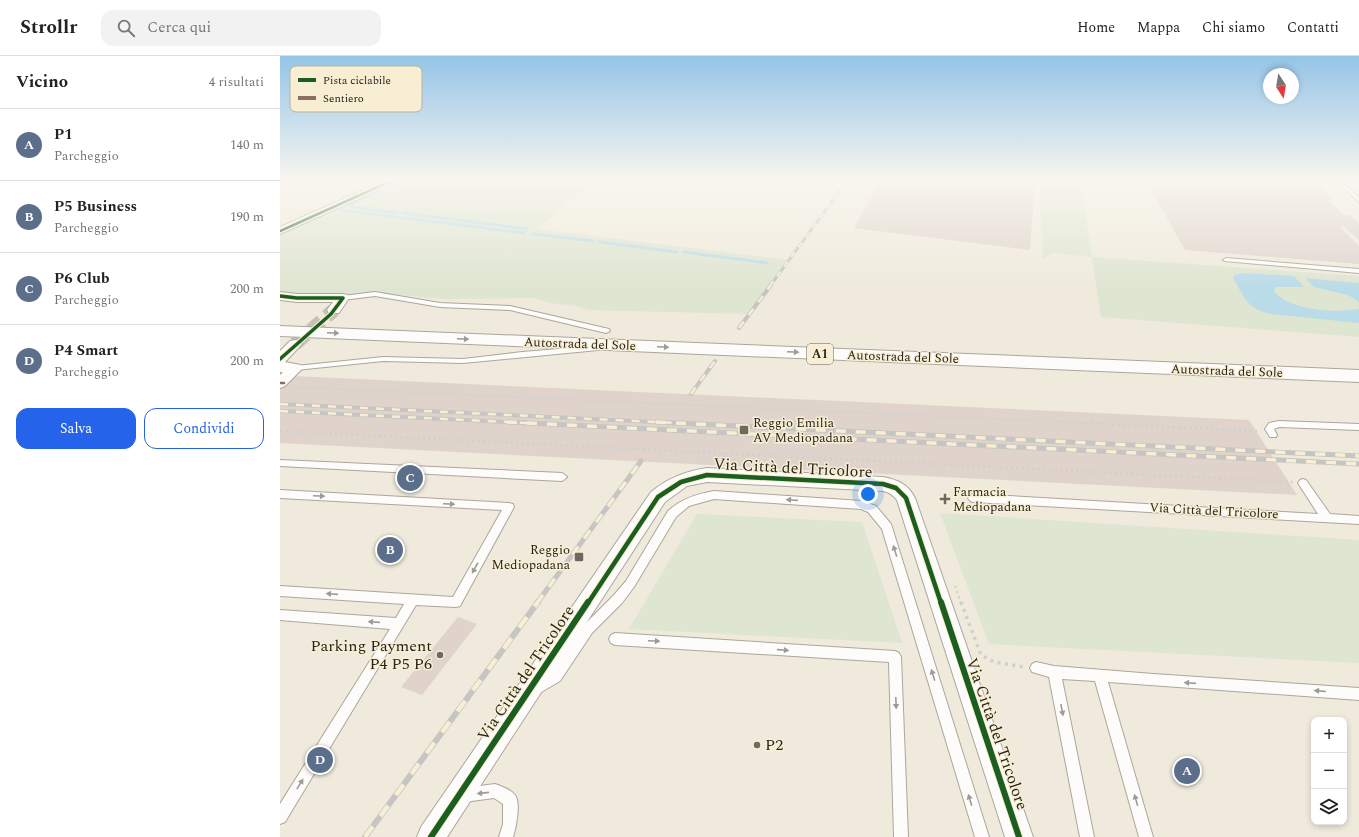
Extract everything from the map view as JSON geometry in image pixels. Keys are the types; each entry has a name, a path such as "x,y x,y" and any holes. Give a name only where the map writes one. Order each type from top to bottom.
{"highway":[{"name":"Autostrada del Sole","path":"280,318 1359,361"},
{"name":"Autostrada del Sole","path":"280,331 1359,376"}],"street":[{"path":"280,231 310,217"},
{"path":"280,296 296,298 344,298"},
{"path":"334,310 344,298"},
{"path":"280,359 295,344"},
{"path":"280,365 284,368 296,368"},
{"path":"285,385 296,368"},
{"name":"Via Città del Tricolore","path":"431,837 658,497 669,487 692,477 707,475 883,484 895,487 902,491 906,498 1019,837"}],"lane":[{"path":"1226,260 1359,271"},
{"path":"344,298 375,294 440,304 510,308 606,331"},
{"path":"296,368 383,359 463,361 522,354 627,346"},
{"path":"1273,435 1269,429 1272,425 1279,424 1359,427"},
{"path":"280,463 562,477"},
{"path":"1303,483 1326,517"},
{"path":"280,494 509,507 456,602 280,591"},
{"path":"526,695 556,677 588,629 618,599 630,584 672,514 679,507 701,497 714,495 862,505 872,509 888,527 982,837"},
{"name":"Via Città del Tricolore","path":"973,498 1359,520"},
{"path":"280,818 413,600"},
{"path":"280,615 399,624"},
{"path":"615,639 895,657 901,837"},
{"path":"1036,668 1054,672 1100,676 1359,694"},
{"path":"1054,672 1087,837"},
{"path":"1100,676 1146,837"},
{"path":"460,795 495,792 510,800 510,824 506,837"}],"path":[{"path":"285,385 1256,431"},
{"path":"280,431 775,458 1289,482"},
{"path":"954,583 982,655 994,662 1020,667"}],"green space":[{"path":"310,217 551,217 537,229 789,260 749,314 588,310 576,306 551,303 535,298 445,299 375,293 356,296 280,296 280,231"},
{"path":"1041,217 1086,217 1092,257 1053,253 1043,259"},
{"path":"1092,257 1359,276 1359,337 1101,317"},
{"path":"940,513 1359,540 1359,663 989,644"},
{"path":"697,514 862,522 902,643 629,629"}],"water":[{"path":"1243,273 1294,276 1304,287 1276,287 1274,291 1281,298 1301,307 1314,309 1338,311 1359,309 1359,323 1271,314 1256,309 1244,297 1233,278 1235,275"},
{"path":"1305,278 1359,283 1359,302 1348,295 1314,287"}],"building":[{"path":"860,217 1032,217 1030,250 854,228"},
{"path":"1167,217 1352,217 1359,224 1359,240 1344,227 1340,227 1359,246 1359,264 1185,250"},
{"path":"293,376 1249,420 1297,495 280,443 280,388"},
{"name":"Parking Payment P4 P5 P6","path":"458,617 477,624 422,695 401,687"}],"waterway":[{"path":"400,217 524,233"},
{"path":"437,217 527,229"},
{"path":"533,234 593,241"},
{"path":"599,242 677,252"},
{"path":"684,252 767,263"}],"tunnel":[{"path":"295,344 334,310"}],"railway":[{"path":"770,286 820,217"},
{"path":"739,328 771,285"},
{"path":"691,394 715,361"},
{"path":"280,404 677,423"},
{"path":"280,411 527,423"},
{"path":"507,422 1359,464"},
{"path":"656,422 1359,456"},
{"path":"537,603 641,461"},
{"path":"365,837 538,602"}],"marked path":[{"path":"280,383 284,383 283,384"}],"cycle path":[{"path":"280,231 310,217"},
{"path":"280,296 297,298 343,298 331,314 287,351 280,359"},
{"path":"431,837 658,497 675,484 693,477 707,475 883,484 894,487 901,492 906,498 1019,837"}],"place":[{"name":"Reggio Emilia AV Mediopadana","path":"744,430"},
{"name":"P6 Club","path":"410,478"},
{"name":"Farmacia Mediopadana","path":"945,499"},
{"name":"P5 Business","path":"390,550"},
{"name":"Reggio Mediopadana","path":"579,557"},
{"name":"Parking Payment P4 P5 P6","path":"440,655"},
{"name":"P2","path":"757,745"},
{"name":"P4 Smart","path":"320,760"},
{"name":"P1","path":"1187,771"}]}
